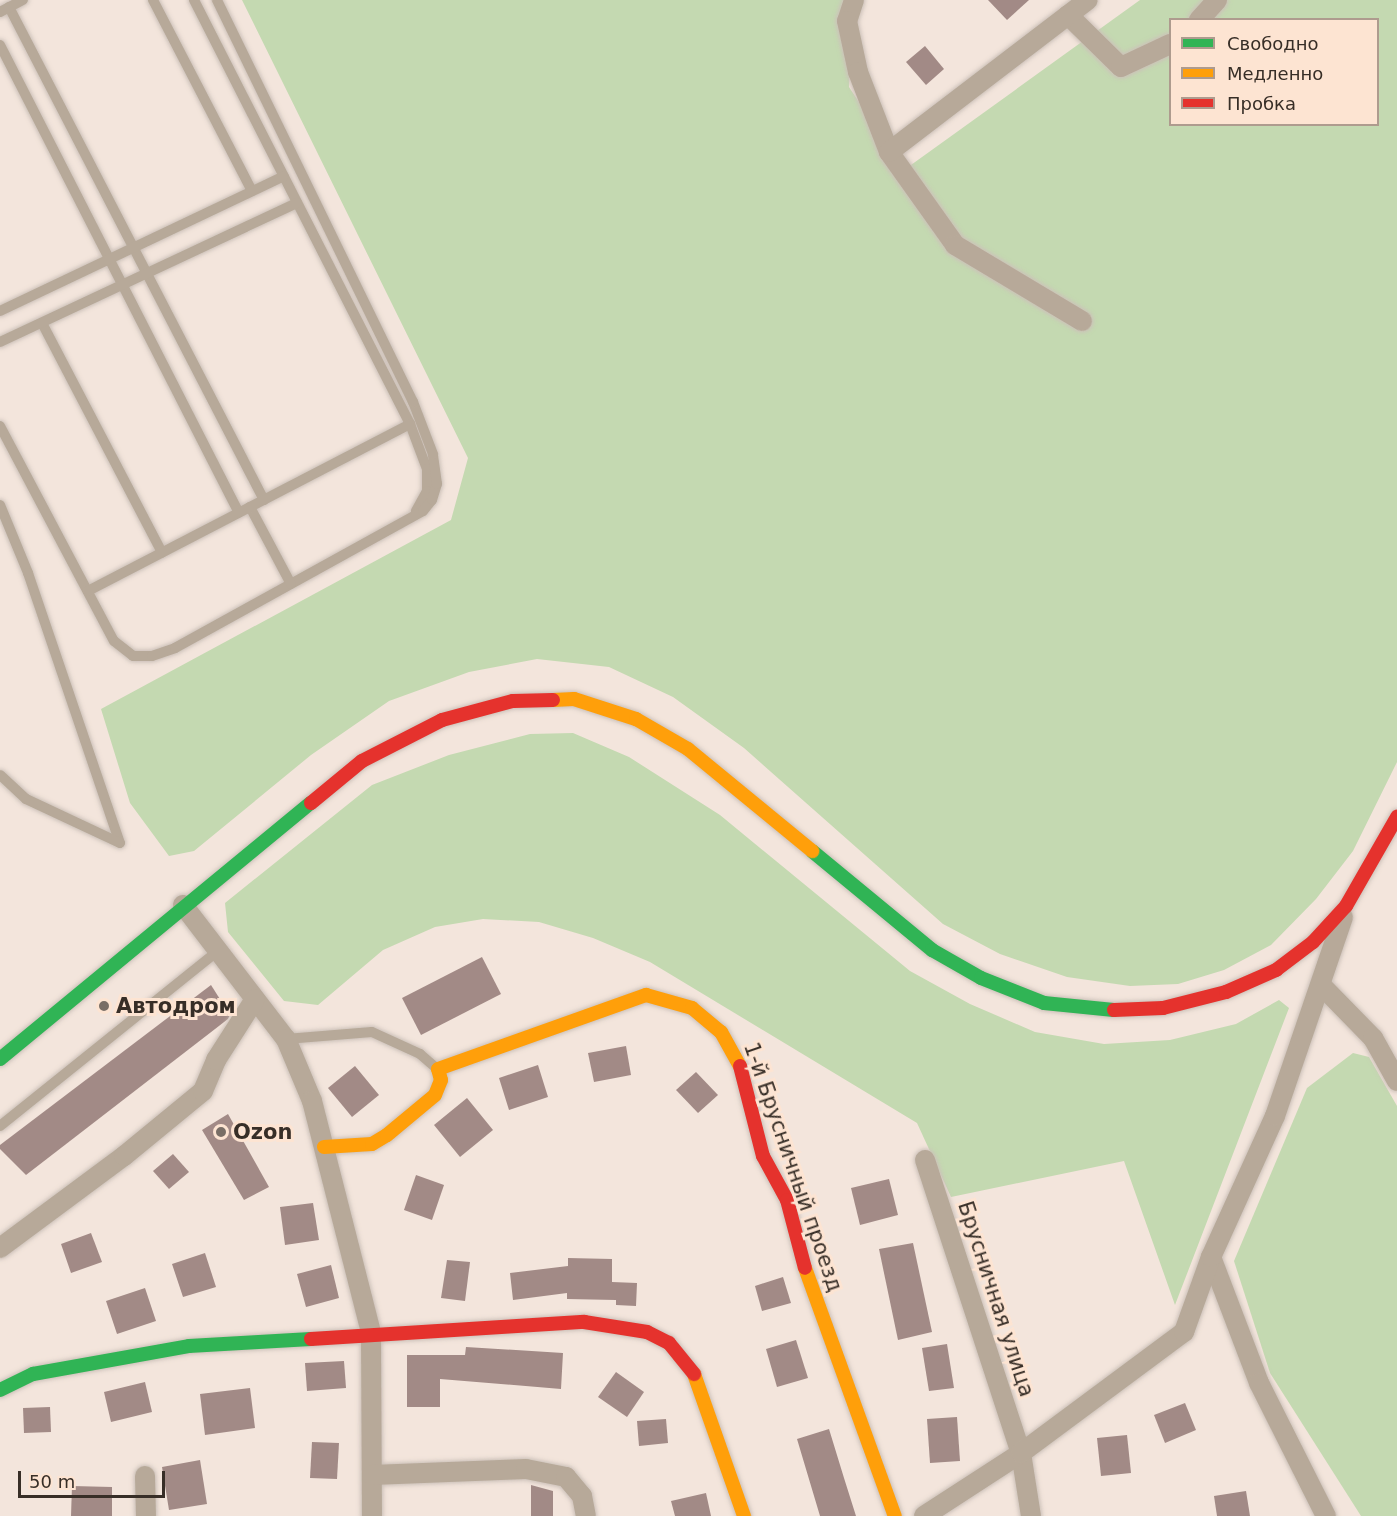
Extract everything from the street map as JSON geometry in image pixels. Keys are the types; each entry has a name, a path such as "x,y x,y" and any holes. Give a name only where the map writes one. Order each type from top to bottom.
{"street":[{"path":"854,0 847,21 858,72 890,152 955,245 1082,321"},
{"path":"890,152 1088,0"},
{"path":"1201,18 1217,0"},
{"path":"1068,15 1121,67 1169,44"},
{"path":"0,1059 183,905 362,761 442,720 513,701 574,699 636,719 688,749 932,950 981,978 1044,1003 1100,1010 1163,1008 1226,992 1276,970 1313,942 1346,906 1397,817"},
{"path":"183,905 286,1039 312,1101 371,1333 372,1516"},
{"path":"924,1516 1021,1453 1184,1332 1211,1257 1275,1116 1322,986 1346,906"},
{"path":"1322,986 1372,1038 1397,1081"},
{"name":"1-й Брусничный проезд","path":"438,1069 646,995 677,1001 707,1018 731,1046 742,1071 763,1156 787,1200 801,1257 895,1516"},
{"path":"0,1248 124,1156 203,1091 216,1059 255,999"},
{"path":"324,1147 379,1141 435,1095 441,1080 438,1069"},
{"name":"Брусничная улица","path":"925,1160 1021,1453 1031,1516"},
{"path":"1211,1257 1259,1383 1326,1516"},
{"path":"0,1390 33,1374 189,1346 371,1333 584,1322 647,1332 669,1343 693,1372 744,1516"},
{"path":"372,1475 526,1469 566,1477 582,1496 586,1516"},
{"path":"145,1476 146,1516"}],"lane":[{"path":"23,0 4,9 133,248 264,500"},
{"path":"153,0 252,191"},
{"path":"194,0 410,424 427,469 427,491 417,510 399,524"},
{"path":"0,426 114,641 133,656 152,656 175,648 423,512 432,500 437,484 433,454 413,402 217,0"},
{"path":"2,52 238,513"},
{"path":"0,311 284,176"},
{"path":"0,342 297,203"},
{"path":"42,323 162,553"},
{"path":"88,591 410,424"},
{"path":"0,505 28,573 120,843 26,799 0,775"},
{"path":"250,507 291,584"},
{"path":"0,1126 218,951"},
{"path":"286,1039 372,1032 420,1054 438,1069"}],"green space":[{"path":"242,0 852,0 849,87 904,170 1140,0 1397,0 1397,762 1353,851 1316,899 1271,945 1224,970 1178,984 1130,986 1067,977 1000,954 943,924 744,748 673,697 609,667 537,659 469,672 389,701 311,755 194,851 169,856 130,803 101,709 451,520 468,458"},
{"path":"573,733 629,757 720,815 910,971 970,1004 1035,1032 1104,1044 1170,1040 1236,1024 1279,1000 1289,1008 1175,1305 1124,1161 951,1197 917,1123 650,962 593,938 539,922 483,919 435,927 383,950 318,1005 284,1001 228,932 225,903 372,785 449,755 530,734"},
{"path":"1353,1053 1369,1057 1397,1106 1397,1516 1361,1516 1270,1373 1234,1261 1307,1088"}],"building":[{"path":"988,0 1029,0 1007,20"},
{"path":"925,46 944,69 926,85 906,62"},
{"path":"482,957 501,994 421,1035 402,998"},
{"path":"211,985 230,1015 228,1019 26,1175 0,1149 0,1145"},
{"path":"626,1046 631,1075 594,1082 588,1053"},
{"path":"538,1065 548,1097 509,1110 499,1078"},
{"path":"355,1066 379,1095 352,1117 328,1088"},
{"path":"696,1072 718,1095 698,1113 676,1090"},
{"path":"467,1098 493,1130 460,1157 434,1125"},
{"path":"228,1114 269,1187 244,1200 202,1130"},
{"path":"173,1154 189,1172 169,1189 153,1171"},
{"path":"416,1175 444,1185 432,1220 404,1210"},
{"path":"889,1179 898,1215 860,1225 851,1188"},
{"path":"313,1203 319,1240 285,1245 280,1207"},
{"path":"91,1233 102,1262 71,1273 61,1244"},
{"path":"913,1243 932,1332 898,1340 879,1249"},
{"path":"205,1253 216,1287 183,1297 172,1264"},
{"path":"568,1258 612,1259 612,1282 637,1283 636,1306 616,1305 616,1300 567,1299 567,1293 513,1300 510,1273 568,1266"},
{"path":"447,1260 470,1262 465,1301 441,1298"},
{"path":"331,1265 339,1298 306,1307 297,1274"},
{"path":"783,1277 791,1303 762,1311 755,1286"},
{"path":"145,1288 156,1321 117,1334 106,1301"},
{"path":"796,1340 808,1378 777,1387 766,1349"},
{"path":"947,1344 954,1388 929,1391 922,1348"},
{"path":"466,1347 563,1353 561,1389 440,1379 440,1407 407,1407 407,1355 465,1355"},
{"path":"344,1361 346,1388 307,1391 305,1363"},
{"path":"616,1372 644,1392 627,1417 598,1397"},
{"path":"145,1382 152,1412 111,1422 104,1392"},
{"path":"250,1388 255,1428 205,1435 200,1394"},
{"path":"1185,1403 1196,1430 1165,1443 1154,1415"},
{"path":"50,1407 51,1432 24,1433 23,1408"},
{"path":"957,1417 960,1461 930,1463 927,1419"},
{"path":"666,1419 668,1443 639,1446 637,1421"},
{"path":"829,1429 856,1516 820,1516 797,1439"},
{"path":"1127,1435 1131,1473 1101,1476 1097,1438"},
{"path":"312,1442 339,1443 337,1479 310,1478"},
{"path":"200,1460 207,1504 169,1510 162,1467"},
{"path":"531,1485 553,1491 553,1516 531,1516"},
{"path":"72,1486 112,1487 112,1516 71,1516"},
{"path":"1246,1491 1250,1516 1217,1516 1214,1496"},
{"path":"706,1493 711,1516 675,1516 671,1501"}],"traffic: fast":[{"path":"0,1059 311,803"},
{"path":"812,851 932,950 981,978 1044,1003 1114,1010"},
{"path":"0,1390 33,1374 189,1346 311,1339"}],"traffic: slow":[{"path":"553,700 574,699 636,719 688,749 812,851"},
{"path":"324,1147 372,1144 387,1135 435,1095 441,1080 438,1069 646,995 692,1008 721,1032 740,1066"},
{"path":"805,1268 895,1516"},
{"path":"694,1374 744,1516"}],"traffic: jam":[{"path":"311,803 362,761 442,720 513,701 553,700"},
{"path":"1114,1010 1163,1008 1226,992 1276,970 1313,942 1346,906 1397,817"},
{"path":"740,1066 763,1156 787,1200 805,1268"},
{"path":"311,1339 584,1322 647,1332 669,1343 694,1374"}],"place":[{"name":"Автодром","path":"104,1006"},
{"name":"Ozon","path":"221,1132"}]}
